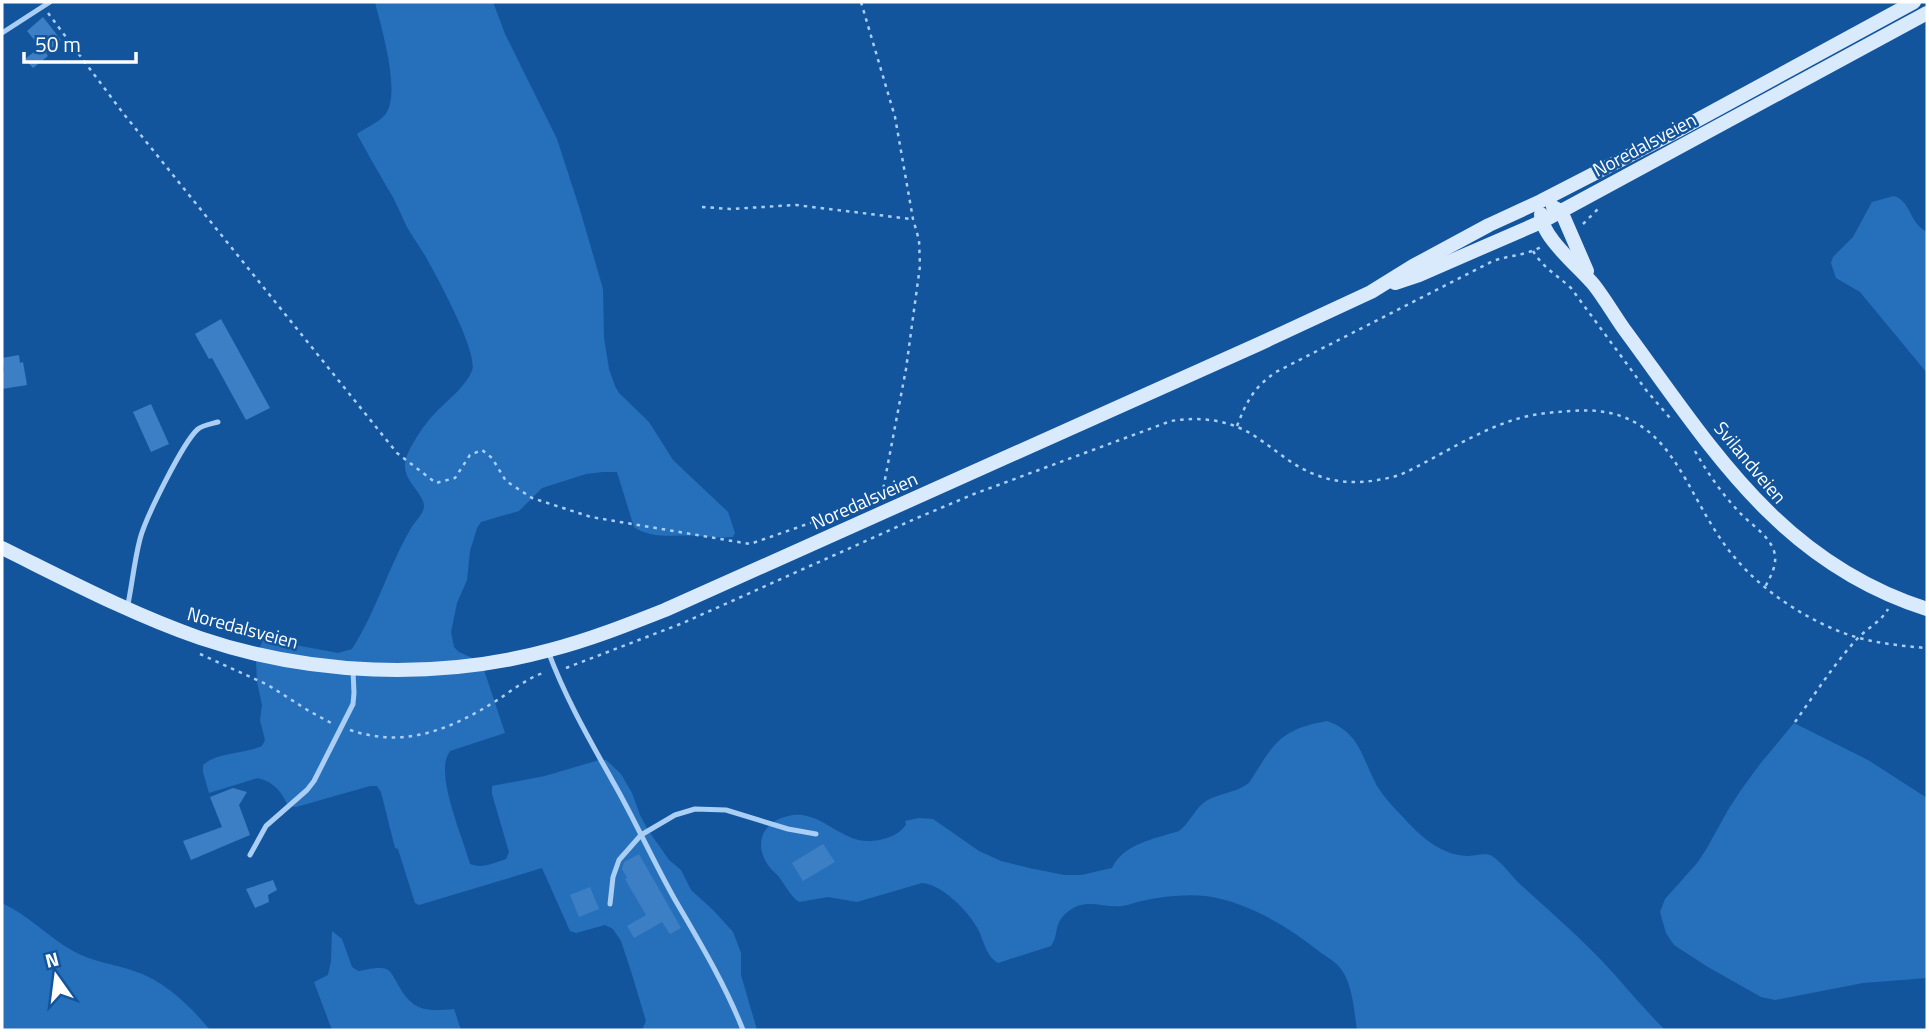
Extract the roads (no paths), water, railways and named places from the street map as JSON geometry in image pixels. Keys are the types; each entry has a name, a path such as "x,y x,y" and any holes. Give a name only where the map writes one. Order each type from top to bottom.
{"main road":[{"name":"Noredalsveien","path":"1371,292 1412,266 1676,131 1914,2"},
{"name":"Noredalsveien","path":"2,548 127,608 192,635 301,663 353,668 446,668 548,651 596,637 665,610 1371,292 1419,275 1541,222 1927,13"},
{"path":"1541,222 1541,201 1561,211"},
{"name":"Svilandveien","path":"1561,211 1594,285"},
{"name":"Svilandveien","path":"1541,222 1553,240 1594,285 1710,447 1777,522 1845,572 1894,597 1927,609"}],"lane":[{"path":"2,33 50,2"},
{"path":"127,608 140,536 151,510 179,456 196,431 218,422"},
{"path":"548,651 583,730 705,950 743,1030"},
{"path":"250,855 266,826 314,781 353,704 353,668"},
{"path":"610,904 613,877 619,860 641,835 675,815 695,809 714,808 816,834"}]}
